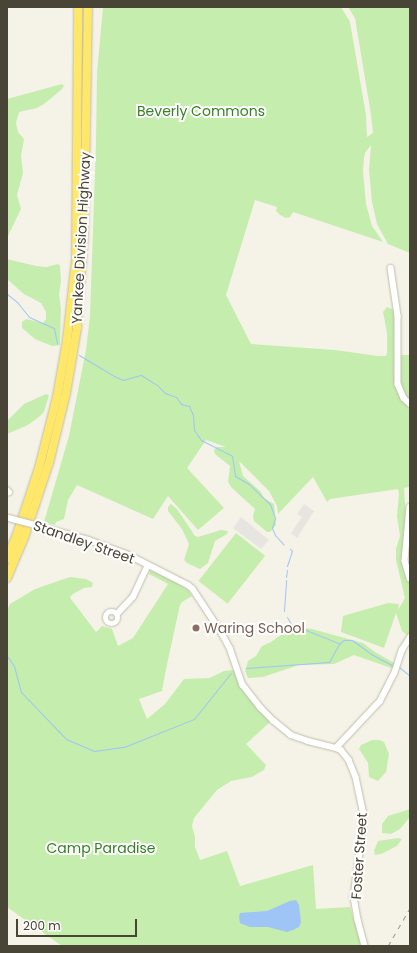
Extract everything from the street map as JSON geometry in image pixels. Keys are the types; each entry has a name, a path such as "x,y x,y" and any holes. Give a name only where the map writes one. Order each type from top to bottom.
{"highway":[{"name":"Yankee Division Highway","path":"7,559 17,534 46,442 60,384 69,324 76,260 78,7"},
{"name":"Yankee Division Highway","path":"7,578 24,538 49,463 66,392 77,328 84,233 88,7"}],"street":[{"path":"391,268 398,316 398,384 404,398 410,404"},
{"path":"410,507 406,561 410,578"},
{"name":"Standley Street","path":"8,518 107,547 148,564 193,589 227,640 243,685 254,700 274,721 299,739 336,748"},
{"path":"117,614 133,597 148,564"},
{"path":"336,748 380,701 397,666 402,650 410,637"},
{"name":"Foster Street","path":"336,748 341,750 349,760 362,801 364,819 354,898 365,946"}],"green space":[{"name":"Beverly Commons","path":"103,7 341,7 350,22 366,115 367,137 373,133 371,115 355,18 348,7 410,7 410,253 388,244 377,224 372,202 369,170 371,145 365,153 364,158 363,171 366,204 372,226 383,242 293,212 290,217 286,218 276,211 277,207 255,200 226,295 251,344 335,350 378,356 386,356 387,353 387,333 383,312 387,307 394,310 399,355 410,355 410,484 409,487 404,488 406,519 402,555 410,581 410,634 407,635 402,631 396,613 384,648 341,632 343,616 388,603 399,604 398,610 405,598 396,560 396,549 400,536 397,516 398,489 330,499 327,502 313,477 278,514 277,506 269,491 239,461 243,476 260,491 264,498 274,504 276,525 270,532 267,532 254,521 253,516 255,509 231,487 228,482 230,466 215,454 214,450 216,447 226,447 206,440 187,468 224,508 198,530 168,496 153,519 77,485 68,500 64,519 56,522 55,525 44,522 69,436 86,350 90,316 97,73"},
{"path":"62,84 64,86 61,90 44,104 37,108 19,112 16,123 18,132 24,139 21,156 23,173 17,195 21,209 7,238 7,99"},
{"path":"7,259 36,266 46,267 58,264 60,266 60,345 52,346 35,339 22,328 22,322 26,319 43,323 46,319 46,312 41,303 24,294 7,279"},
{"path":"46,394 49,395 44,412 28,425 7,434 7,421 24,404"},
{"path":"171,504 177,509 195,536 198,537 221,530 228,531 227,534 215,541 208,563 200,569 184,560 189,544 182,529 168,511 168,507"},
{"path":"236,533 265,556 228,604 198,581"},
{"name":"Camp Paradise","path":"150,571 156,571 175,581 188,590 192,596 180,605 162,691 139,699 147,719 165,704 184,679 210,678 224,671 234,670 256,705 270,722 246,744 266,765 264,770 252,777 231,781 217,790 194,818 192,826 195,837 195,847 200,860 227,851 240,886 313,865 316,909 350,907 362,946 62,946 7,907 7,610 10,604 35,589 70,577 86,579 93,583 92,587 84,588 70,597 96,632 102,626 112,629 118,646 133,638 168,584 149,574"},
{"path":"292,627 312,629 363,643 396,664 394,669 354,655 334,664 299,665 263,677 248,678 245,671 248,661 256,656 262,646 271,642"},
{"path":"372,740 384,742 389,754 386,772 378,781 369,777 368,763 359,749 361,745"},
{"path":"410,809 410,817 400,829 391,834 382,833 382,824 388,816"},
{"path":"398,838 402,839 397,846 381,854 375,855 374,851 378,841"}],"shaded area":[{"path":"304,504 314,511 297,538 291,533 302,517 297,514"},
{"path":"241,517 269,540 261,549 233,528"}],"water":[{"path":"296,900 299,905 301,922 299,927 293,930 287,932 268,927 250,927 240,923 240,913 267,911"}],"waterway":[{"path":"7,294 17,302 29,317 54,328 57,344"},
{"path":"79,355 123,380 141,375 157,385 165,393 176,397 181,404 189,406 193,415 194,430 201,440 232,456 235,476 249,484 270,504 275,518 272,528 275,535 284,545"},
{"path":"287,566 292,551 290,549"},
{"path":"286,577 287,570"},
{"path":"284,611 286,580"},
{"path":"287,617 291,624 338,643"},
{"path":"246,668 329,662 339,644 344,640 352,640 371,654 394,666"},
{"path":"7,656 14,666 21,692 66,739 94,751 124,747 194,719 231,673"},
{"path":"399,667 410,676"}],"railway":[{"path":"388,946 410,908"}],"place":[{"name":"Waring School","path":"196,628"}]}
